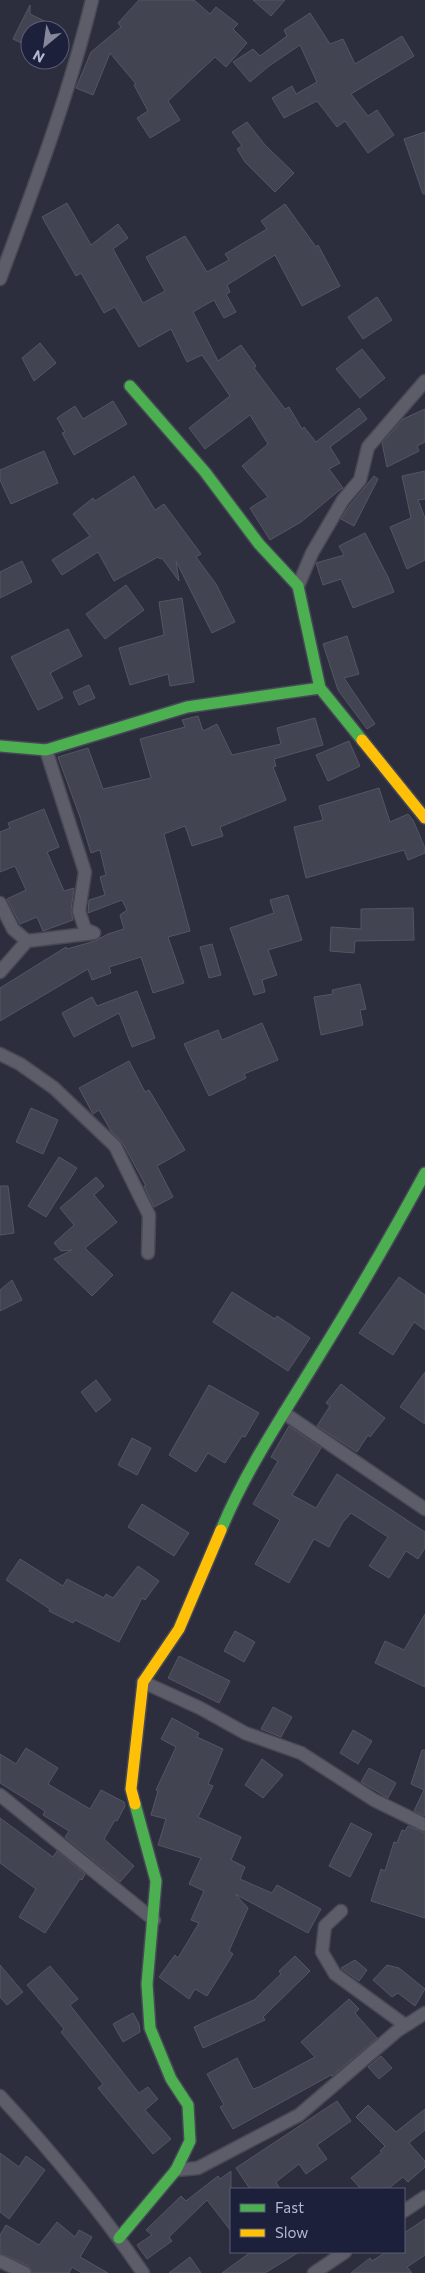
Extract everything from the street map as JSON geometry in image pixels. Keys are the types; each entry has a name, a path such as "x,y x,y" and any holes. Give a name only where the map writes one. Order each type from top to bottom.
{"street":[{"path":"0,279 35,186 85,30 92,0"},
{"path":"298,586 312,554 343,500 360,480 368,446 425,381"},
{"path":"130,386 205,472 259,544 298,586 320,688 425,818"},
{"path":"0,746 46,750 187,707 320,688"},
{"path":"0,972 27,941 94,933 85,929 80,911 85,872 46,750"},
{"path":"0,903 13,929 27,941"},
{"path":"0,1054 20,1064 54,1088 115,1146 149,1215 148,1253"},
{"path":"119,2238 176,2170 190,2141 188,2105 171,2079 150,2028 147,1984 156,1881 131,1789 143,1682 178,1629 229,1510 284,1412 376,1263 425,1173"},
{"path":"284,1412 425,1509"},
{"path":"143,1682 200,1708 245,1733 300,1753 374,1800 425,1825"},
{"path":"0,1795 154,1920"},
{"path":"341,1911 325,1926 322,1952 335,1974 405,2026"},
{"path":"176,2170 198,2168 299,2115 405,2026 425,2013"},
{"path":"0,2096 49,2148 119,2238 143,2273"},
{"path":"405,2210 425,2197"},
{"path":"314,2273 344,2253"},
{"path":"0,2261 25,2273"}],"building":[{"path":"139,0 194,0 210,14 216,7 238,24 233,29 247,43 226,67 215,57 168,101 180,120 150,138 137,118 148,111 134,85 136,84 110,53 93,95 76,88 91,52 121,27 118,23"},
{"path":"253,0 285,0 271,16"},
{"path":"30,5 30,14 42,20 22,20"},
{"path":"310,13 330,44 343,39 355,64 402,36 414,56 351,94 368,116 377,110 394,135 368,153 345,121 337,127 317,101 284,118 272,98 292,86 296,94 317,82 300,45 269,66 250,82 233,62 253,49 260,56 287,36 284,30"},
{"path":"20,25 20,42 13,39"},
{"path":"247,122 265,145 294,173 275,192 245,162 237,149 242,146 232,132"},
{"path":"425,132 425,194 423,194 404,139"},
{"path":"67,203 91,245 118,224 128,238 113,249 143,303 165,291 146,257 185,236 207,272 229,260 225,254 267,229 261,221 285,204 316,247 318,245 340,286 302,306 275,255 227,285 230,292 226,294 236,312 224,318 214,300 193,312 218,361 241,345 256,366 254,368 285,409 289,407 302,429 304,427 316,442 359,408 367,419 330,447 340,463 329,469 343,488 301,522 270,540 250,508 268,497 242,466 268,444 250,415 205,449 189,428 230,396 202,355 187,362 171,329 139,347 115,307 104,313 81,273 76,276 42,217"},
{"path":"377,297 392,320 363,339 348,317"},
{"path":"40,343 56,363 34,381 22,358"},
{"path":"362,349 385,378 360,398 336,369"},
{"path":"113,401 127,424 74,455 62,433 65,432 57,418 75,406 83,419"},
{"path":"425,409 425,442 417,446 419,451 387,467 382,443 403,419"},
{"path":"44,451 58,483 11,504 0,480 0,470"},
{"path":"425,471 425,499 418,500 425,518 425,560 407,569 390,527 411,518 402,476"},
{"path":"134,476 155,510 164,504 201,554 196,557 216,584 235,622 212,633 176,561 179,581 162,558 158,557 114,581 98,552 62,575 52,560 90,536 73,514 93,498 95,501"},
{"path":"374,476 378,479 354,526 341,519 350,505"},
{"path":"365,533 394,592 353,608 341,579 323,585 316,563 344,555 339,546"},
{"path":"22,561 32,582 0,598 0,572"},
{"path":"126,585 144,610 105,639 86,614"},
{"path":"182,598 194,682 170,686 168,674 130,685 119,648 164,635 159,602"},
{"path":"68,629 82,656 50,673 63,698 38,710 11,657"},
{"path":"347,636 359,674 344,678 375,724 367,729 338,690 323,644"},
{"path":"89,685 95,698 79,705 73,692"},
{"path":"198,716 203,731 217,724 232,755 281,744 277,728 315,718 323,745 274,759 276,766 273,767 286,800 220,827 223,836 192,846 185,826 164,834 190,931 168,937 184,983 153,993 141,957 109,967 111,973 92,980 88,969 0,1021 0,988 66,947 67,949 95,941 124,929 120,915 127,910 122,900 88,913 89,900 105,895 100,877 106,875 100,850 91,853 58,757 88,748 103,789 151,778 140,739 185,727 182,720"},
{"path":"349,741 360,766 328,781 316,755"},
{"path":"379,788 390,822 408,814 413,820 425,848 425,853 408,860 404,850 306,878 294,827 323,820 319,806"},
{"path":"44,809 59,847 47,852 64,891 74,888 71,910 73,920 43,931 37,917 20,924 7,899 26,890 15,866 0,872 0,832 10,828 8,823"},
{"path":"288,895 302,940 268,950 277,975 262,980 265,992 254,995 230,928 274,913 270,900"},
{"path":"413,908 414,940 355,941 354,953 330,951 331,927 361,929 361,909"},
{"path":"212,944 221,975 209,978 200,947"},
{"path":"360,984 366,1009 360,1010 363,1025 321,1035 314,997 333,994 332,990"},
{"path":"137,991 155,1038 132,1047 119,1013 74,1037 62,1013 92,997 97,1006"},
{"path":"262,1023 278,1060 244,1074 246,1078 209,1096 184,1044 218,1030 222,1040"},
{"path":"129,1061 145,1092 149,1090 185,1150 157,1166 173,1197 154,1207 144,1186 146,1186 122,1142 111,1131 99,1110 93,1114 79,1088"},
{"path":"31,1108 58,1120 43,1154 16,1142"},
{"path":"59,1157 77,1168 46,1217 28,1206"},
{"path":"96,1177 104,1186 94,1195 117,1222 85,1248 113,1275 92,1296 54,1259 72,1250 61,1251 54,1243 74,1225 60,1208"},
{"path":"0,1186 8,1186 14,1233 0,1235"},
{"path":"399,1277 425,1295 425,1330 414,1322 393,1355 359,1333"},
{"path":"12,1280 22,1300 0,1311 0,1290"},
{"path":"232,1292 275,1319 277,1316 310,1338 288,1371 213,1322"},
{"path":"425,1372 425,1424 400,1407"},
{"path":"96,1380 111,1400 96,1412 81,1392"},
{"path":"341,1384 385,1418 370,1437 368,1435 357,1452 317,1426 330,1406 326,1403"},
{"path":"209,1385 259,1413 245,1437 242,1436 225,1463 208,1453 196,1472 169,1455"},
{"path":"289,1426 321,1448 292,1495 316,1508 337,1474 425,1532 425,1548 418,1559 406,1551 389,1578 369,1566 388,1537 351,1513 343,1522 329,1547 314,1539 289,1583 255,1564 280,1520 253,1504 278,1461 271,1457"},
{"path":"132,1438 151,1448 137,1475 118,1465"},
{"path":"142,1504 189,1533 174,1556 128,1527"},
{"path":"20,1559 63,1586 67,1579 104,1598 106,1594 113,1598 138,1566 159,1581 145,1600 142,1598 119,1642 75,1620 73,1623 49,1611 50,1609 6,1580"},
{"path":"425,1614 425,1687 375,1663 385,1641 404,1650"},
{"path":"235,1631 255,1642 244,1662 224,1651"},
{"path":"179,1656 230,1681 219,1703 168,1678"},
{"path":"273,1707 292,1717 281,1737 261,1729"},
{"path":"172,1718 199,1733 197,1737 223,1749 208,1784 213,1786 198,1817 241,1837 231,1860 245,1867 240,1879 272,1893 277,1885 321,1909 308,1933 235,1894 248,1908 229,1951 233,1954 207,1996 195,1989 189,1999 159,1977 175,1955 178,1958 199,1923 191,1920 204,1891 189,1884 201,1858 158,1845 166,1819 151,1815 158,1791 156,1790 176,1747 161,1739"},
{"path":"353,1730 372,1741 358,1764 340,1753"},
{"path":"26,1748 58,1768 48,1784 90,1809 101,1790 124,1802 125,1806 117,1821 115,1820 104,1839 134,1866 120,1882 65,1837 69,1831 43,1815 45,1811 0,1783 0,1754 16,1764"},
{"path":"422,1750 425,1750 425,1816 414,1811 424,1790 411,1784"},
{"path":"262,1759 283,1775 263,1798 245,1785"},
{"path":"369,1768 396,1783 388,1798 361,1782"},
{"path":"0,1818 53,1857 57,1851 85,1874 45,1933 19,1917 36,1889 0,1863"},
{"path":"351,1823 372,1834 350,1877 329,1866"},
{"path":"408,1826 425,1833 425,1918 371,1901 381,1869 385,1871 394,1842 397,1843 402,1830 405,1831"},
{"path":"295,1956 310,1971 263,2017 265,2020 203,2048 194,2027 254,2000 281,1974 279,1971"},
{"path":"355,1960 367,1970 359,1981 341,1968"},
{"path":"0,1965 23,1992 7,2005 0,1997"},
{"path":"387,1965 399,1968 425,1989 415,2006 398,1993 392,1997 373,1980"},
{"path":"50,1966 78,1999 70,2005 139,2093 148,2087 158,2099 145,2110 171,2139 153,2154 98,2088 103,2084 61,2032 64,2029 27,1985"},
{"path":"349,1999 359,2009 355,2013 377,2038 332,2076 233,2129 220,2107 224,2105 207,2074 237,2058 253,2089 259,2087 315,2057 301,2042"},
{"path":"133,2013 139,2024 140,2032 123,2042 113,2024"},
{"path":"381,2056 392,2068 379,2079 368,2067"},
{"path":"337,2101 351,2121 317,2145 327,2159 306,2174 299,2164 276,2182 279,2188 249,2188 236,2168"},
{"path":"368,2105 396,2132 425,2109 425,2130 409,2143 425,2161 425,2167 408,2182 403,2177 389,2188 360,2188 351,2178 382,2152 380,2151 385,2146 356,2117"},
{"path":"0,2153 19,2167 26,2156 45,2170 9,2219 0,2212"},
{"path":"231,2171 230,2230 207,2200 169,2237 172,2241 147,2259 137,2245 152,2235 146,2230 181,2196 186,2201 218,2176 220,2179"},
{"path":"425,2219 425,2255 407,2267 412,2273 351,2273 370,2258 372,2261 384,2253 405,2253 405,2232"},
{"path":"57,2222 75,2237 79,2230 92,2237 80,2257 108,2273 82,2273 72,2267 69,2273 33,2273 29,2266 0,2253 0,2235 6,2225 39,2245"},
{"path":"250,2253 297,2253 265,2273 222,2273"},
{"path":"190,2257 201,2273 169,2273"}],"traffic: fast":[{"path":"130,386 205,472 259,544 298,586 320,688 362,740"},
{"path":"0,746 46,750 187,707 320,688"},
{"path":"221,1530 252,1466 357,1293 425,1173"},
{"path":"119,2238 176,2170 190,2141 188,2105 171,2079 150,2028 147,1984 156,1881 135,1804"}],"traffic: slow":[{"path":"362,740 425,818"},
{"path":"135,1804 131,1789 143,1682 179,1629 221,1530"}]}
